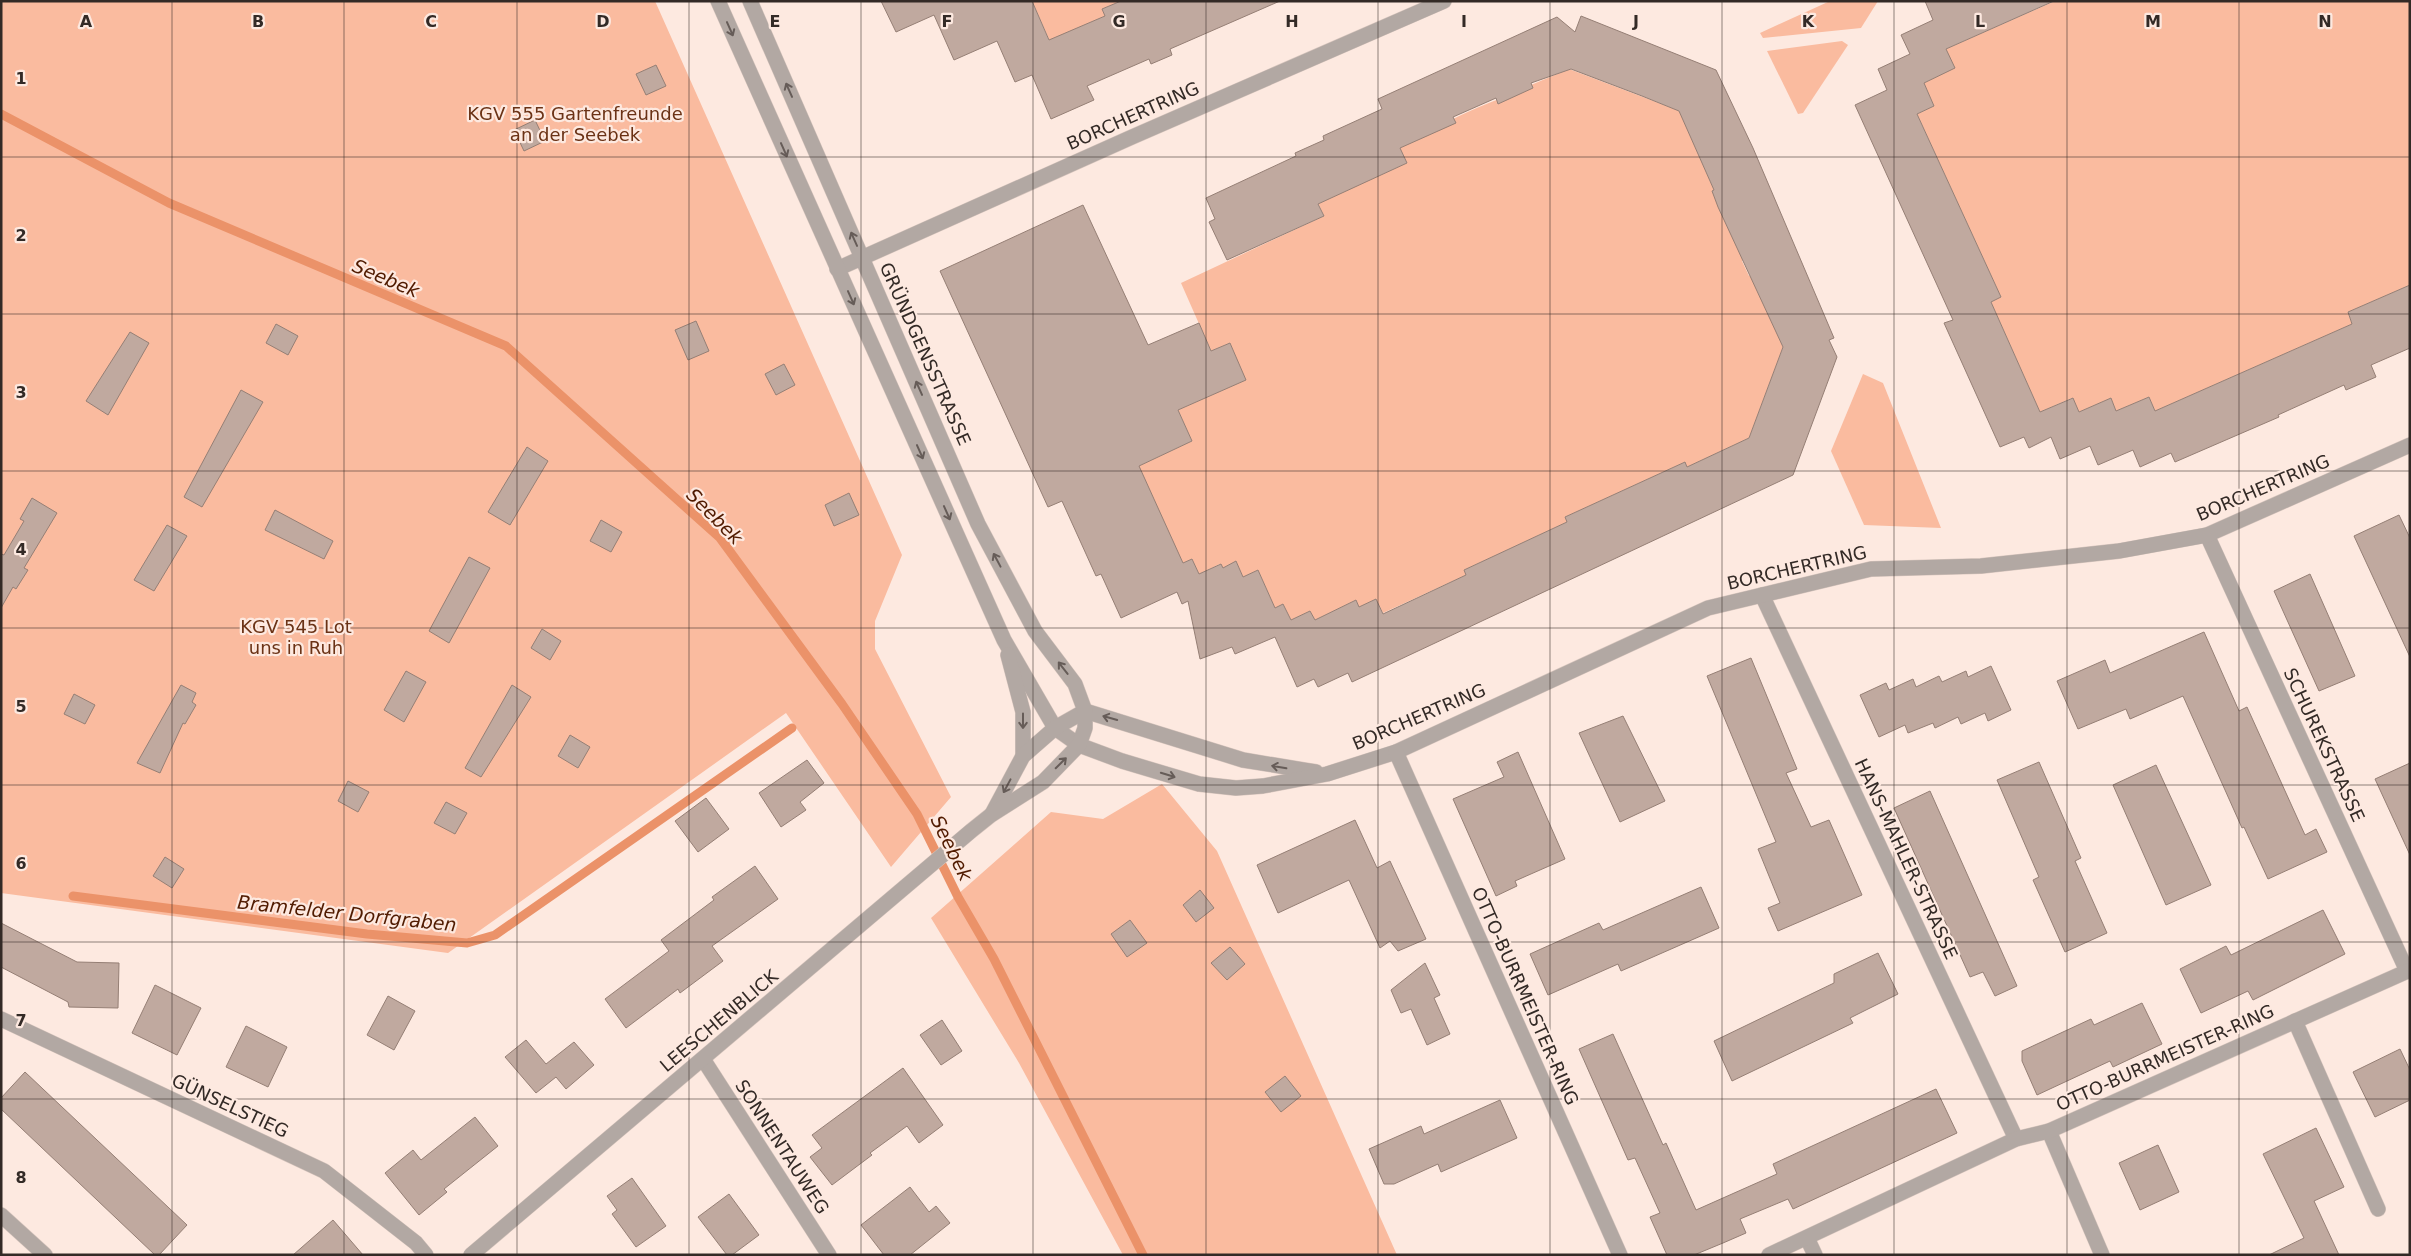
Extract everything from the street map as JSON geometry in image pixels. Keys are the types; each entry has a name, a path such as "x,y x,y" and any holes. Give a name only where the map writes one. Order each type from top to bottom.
{"street":[{"path":"718,1 1004,640 1042,702 1055,728 1079,745 1085,728 1086,711"},
{"name":"GRÜNDGENSSTRASSE","path":"750,1 985,538 1035,632 1075,684 1086,711"},
{"name":"BORCHERTRING","path":"837,269 1132,136 1444,1"},
{"name":"BORCHERTRING","path":"1079,745 1122,761 1199,784 1236,788 1263,786 1328,774 1396,752 1708,608 1871,569 1981,566 2118,551 2207,535 2410,445"},
{"name":"SCHUREKSTRASSE","path":"2207,535 2408,971"},
{"name":"HANS-MAHLER-STRASSE","path":"1762,596 2016,1139"},
{"path":"1004,640 1023,712 1023,756"},
{"path":"1023,756 1055,728 1086,711"},
{"name":"BORCHERTRING","path":"1086,711 1243,760 1328,774"},
{"name":"LEESCHENBLICK","path":"472,1255 991,815 1043,782 1079,745"},
{"name":"OTTO-BURRMEISTER-RING","path":"1396,752 1620,1255"},
{"name":"LEESCHENBLICK","path":"991,815 1023,756"},
{"name":"OTTO-BURRMEISTER-RING","path":"1769,1255 2016,1139 2049,1130 2408,971"},
{"name":"GÜNSELSTIEG","path":"1,1019 324,1171 416,1243 426,1255"},
{"name":"OTTO-BURRMEISTER-RING","path":"2295,1021 2378,1209"},
{"name":"SONNENTAUWEG","path":"703,1059 829,1255"},
{"name":"OTTO-BURRMEISTER-RING","path":"2049,1130 2102,1255"},
{"path":"1,1215 45,1255"},
{"path":"1807,1238 1815,1255"}],"green space":[{"path":"1,1 655,1 902,555 875,621 875,649 951,797 891,867 786,713 448,953 1,893"},
{"path":"1032,1 1121,1 1102,9 1105,16 1064,34 1052,46"},
{"path":"1830,1 1878,1 1861,28 1763,38 1760,33"},
{"path":"2055,1 2410,1 2410,285 2348,312 2352,324 2155,411 2149,397 2116,411 2111,398 2079,412 2072,398 2040,412 1991,302 2001,297 1917,114 1934,106 1924,83 1954,68 1946,49"},
{"path":"1842,41 1848,45 1803,113 1798,114 1767,51"},
{"path":"1569,69 1680,111 1714,190 1712,191 1745,259 1742,261 1749,276 1752,276 1783,347 1749,438 1687,467 1685,462 1565,517 1567,522 1464,570 1466,575 1383,613 1376,599 1359,607 1356,600 1315,620 1310,611 1291,620 1283,604 1275,608 1258,570 1243,577 1236,561 1223,568 1220,564 1199,574 1192,559 1183,563 1130,470 1192,441 1178,410 1245,380 1230,343 1211,351 1181,283 1324,216 1318,203 1407,163 1400,148 1432,130 1464,113 1533,88 1531,85"},
{"path":"1863,374 1883,383 1941,528 1864,525 1831,451"},
{"path":"1162,784 1217,851 1397,1255 1123,1255 1019,1063 931,918 1051,812 1103,819"}],"building":[{"path":"881,1 1032,1 1049,40 1105,16 1102,9 1121,1 1280,1 1170,49 1172,55 1151,64 1149,59 1087,86 1094,100 1051,119 1032,75 1015,82 997,41 954,60 934,15 896,32"},
{"path":"1925,1 2054,1 1946,49 1955,68 1924,83 1934,106 1917,114 2001,297 1991,302 2040,412 2073,398 2079,412 2111,398 2116,411 2149,397 2155,411 2352,324 2348,312 2410,285 2410,348 2371,365 2376,377 2346,390 2344,385 2278,415 2279,417 2175,462 2171,453 2140,467 2133,450 2098,465 2090,446 2060,459 2051,437 2029,448 2024,437 2000,447 1944,323 1953,320 1855,105 1887,90 1878,69 1910,54 1901,35 1933,20"},
{"path":"1581,16 1716,70 1753,148 1834,338 1829,340 1837,357 1793,475 1352,682 1348,673 1318,687 1314,679 1297,687 1275,637 1235,654 1232,647 1200,659 1188,601 1182,604 1177,592 1121,618 1101,574 1096,576 1062,501 1048,507 940,271 1083,205 1148,345 1199,323 1211,351 1230,343 1246,380 1178,410 1192,441 1139,466 1183,563 1192,559 1199,574 1221,564 1223,568 1236,561 1243,577 1258,570 1275,608 1283,604 1291,620 1310,611 1315,620 1356,600 1359,607 1376,599 1383,614 1466,575 1464,570 1567,522 1565,517 1685,462 1687,467 1749,438 1783,347 1718,207 1712,191 1714,190 1679,111 1642,96 1571,69 1531,83 1533,88 1498,104 1496,98 1453,117 1456,123 1400,148 1407,163 1318,204 1324,216 1227,260 1209,222 1215,219 1206,198 1296,156 1295,153 1324,140 1323,136 1382,109 1378,99 1557,17 1575,32"},
{"path":"656,65 666,86 646,95 636,74"},
{"path":"535,120 545,141 524,151 514,130"},
{"path":"696,321 709,351 688,360 675,330"},
{"path":"276,324 298,336 288,355 266,343"},
{"path":"130,332 149,343 108,415 86,401"},
{"path":"784,364 795,385 776,395 765,374"},
{"path":"241,390 263,402 202,507 184,497"},
{"path":"527,447 548,461 510,525 488,512"},
{"path":"849,493 859,515 834,526 825,505"},
{"path":"32,498 57,513 24,568 28,570 16,589 13,587 1,608 1,554 4,555 24,521 20,519"},
{"path":"275,510 333,541 324,559 265,530"},
{"path":"2399,515 2410,538 2410,657 2354,536"},
{"path":"601,520 622,532 611,552 590,541"},
{"path":"167,525 187,536 154,591 134,580"},
{"path":"469,557 490,568 449,643 429,631"},
{"path":"2310,574 2355,676 2319,691 2274,591"},
{"path":"542,629 561,641 550,660 531,648"},
{"path":"2204,632 2239,711 2247,707 2305,835 2316,829 2327,852 2268,879 2244,827 2242,828 2183,696 2130,719 2126,709 2078,729 2057,681 2105,660 2110,673"},
{"path":"1751,658 1797,769 1786,773 1811,827 1829,820 1862,895 1778,931 1768,908 1780,903 1758,849 1776,842 1707,676"},
{"path":"1991,666 2011,710 1988,721 1985,713 1961,724 1958,717 1935,728 1933,723 1908,733 1905,725 1879,737 1860,695 1886,683 1889,690 1913,679 1916,687 1939,676 1942,682 1966,671 1968,677"},
{"path":"406,671 426,682 404,722 384,710"},
{"path":"181,685 196,693 192,702 196,705 185,724 183,723 160,773 137,763"},
{"path":"512,685 531,697 481,777 465,768"},
{"path":"74,694 95,705 85,724 64,714"},
{"path":"1623,716 1665,801 1620,822 1579,733"},
{"path":"570,735 590,747 578,768 558,756"},
{"path":"1518,752 1565,859 1515,881 1517,886 1496,896 1453,799 1504,777 1497,762"},
{"path":"807,760 824,783 800,802 806,810 781,827 759,793"},
{"path":"2039,762 2081,858 2075,861 2107,933 2065,952 2033,880 2039,877 1997,780"},
{"path":"2410,763 2410,855 2375,779"},
{"path":"2156,765 2211,885 2166,905 2113,785"},
{"path":"348,781 369,792 358,812 338,801"},
{"path":"1930,791 2017,986 1995,996 1983,972 1970,977 1894,808"},
{"path":"706,798 729,829 698,852 675,821"},
{"path":"446,802 467,813 455,834 434,823"},
{"path":"1355,820 1377,868 1390,861 1426,939 1398,951 1390,941 1380,948 1349,880 1278,913 1257,865"},
{"path":"165,857 184,869 172,888 153,876"},
{"path":"755,866 778,899 712,946 723,961 680,993 678,989 626,1028 605,999 669,951 661,940 714,900 712,897"},
{"path":"1701,887 1719,928 1621,971 1618,964 1548,995 1530,954 1599,923 1603,930"},
{"path":"1200,890 1214,908 1196,922 1183,905"},
{"path":"2323,910 2345,954 2253,1000 2248,991 2201,1013 2180,969 2226,946 2231,955"},
{"path":"1130,920 1147,943 1127,957 1111,934"},
{"path":"1,923 77,962 119,963 118,1008 69,1007 68,1002 1,967"},
{"path":"1230,947 1245,964 1227,980 1211,963"},
{"path":"1878,953 1898,994 1850,1018 1853,1023 1732,1081 1714,1041 1834,983 1834,974"},
{"path":"1425,963 1440,995 1434,998 1450,1034 1427,1045 1411,1009 1401,1013 1391,990"},
{"path":"155,985 201,1008 177,1055 132,1033"},
{"path":"388,996 415,1011 394,1050 367,1035"},
{"path":"2142,1003 2162,1044 2113,1067 2110,1061 2037,1095 2022,1061 2022,1051 2091,1019 2094,1025"},
{"path":"942,1020 962,1051 941,1065 920,1035"},
{"path":"246,1026 287,1047 268,1087 226,1067"},
{"path":"1613,1034 1663,1145 1666,1143 1696,1210 1777,1174 1773,1164 1936,1089 1957,1133 1793,1209 1788,1199 1740,1219 1746,1233 1723,1243 1694,1255 1667,1255 1650,1217 1660,1213 1635,1158 1628,1160 1579,1049"},
{"path":"526,1040 546,1064 574,1042 594,1065 566,1089 556,1077 536,1093 505,1057"},
{"path":"2400,1049 2410,1070 2410,1100 2375,1117 2353,1072"},
{"path":"903,1068 943,1125 919,1143 907,1126 870,1153 872,1155 832,1185 810,1157 822,1148 812,1135"},
{"path":"25,1072 187,1225 159,1255 155,1255 1,1109 1,1098"},
{"path":"1285,1076 1301,1096 1281,1112 1265,1092"},
{"path":"1500,1100 1517,1138 1441,1172 1438,1164 1394,1184 1384,1184 1369,1149 1421,1126 1424,1134"},
{"path":"475,1117 498,1146 444,1189 447,1192 419,1215 385,1173 413,1150 421,1160"},
{"path":"2316,1128 2344,1187 2314,1201 2339,1255 2269,1255 2304,1238 2263,1154"},
{"path":"2158,1145 2179,1192 2140,1210 2119,1163"},
{"path":"632,1178 666,1226 636,1247 612,1214 617,1210 607,1196"},
{"path":"910,1187 929,1212 936,1206 950,1223 910,1255 884,1255 861,1225"},
{"path":"729,1194 759,1235 732,1255 727,1255 698,1217"},
{"path":"333,1220 363,1255 293,1255"}],"waterway":[{"name":"Seebek","path":"1,114 169,203 506,346 720,538 842,704 917,814 958,897 994,959 1143,1255"},
{"name":"Bramfelder Dorfgraben","path":"73,896 367,934 467,943 495,935 792,728"}],"park label":[{"name":"KGV 555 Gartenfreunde an der Seebek","path":"575,124"},
{"name":"KGV 545 Lot uns in Ruh","path":"296,638"}]}
